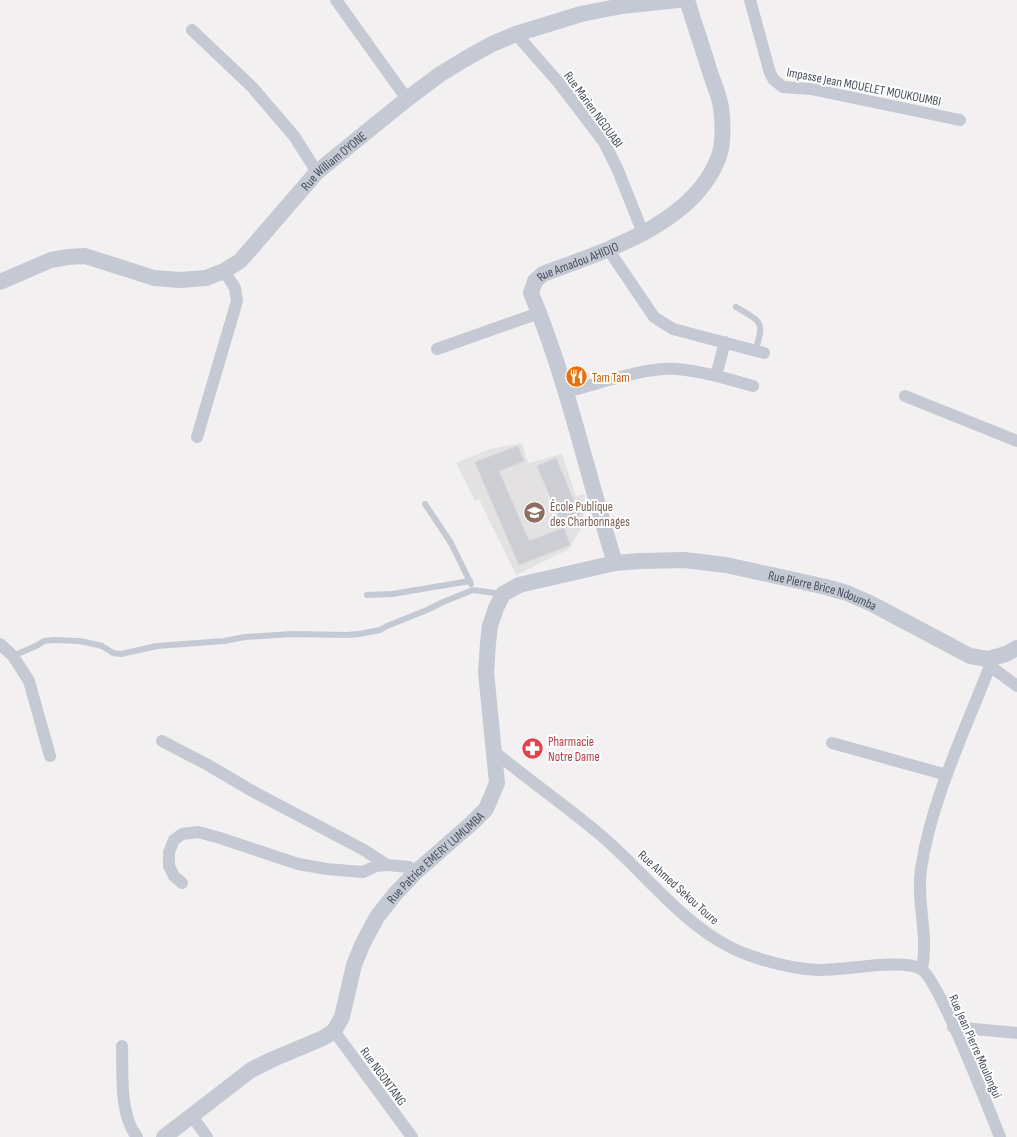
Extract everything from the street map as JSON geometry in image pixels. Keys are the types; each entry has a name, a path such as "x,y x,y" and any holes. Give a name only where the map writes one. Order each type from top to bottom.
{"street":[{"path":"336,0 407,99"},
{"name":"Rue William OYONE","path":"0,282 51,260 85,256 154,278 180,280 206,278 224,271 240,261 317,172 407,99 439,75 465,59 492,44 558,20 600,10 678,0"},
{"name":"Rue Amadou AHIDJO","path":"615,563 566,392 540,313 531,293 536,281 543,274 608,249 643,233 676,211 695,196 708,179 719,158 722,140 721,107 687,0"},
{"name":"Impasse Jean MOUELET MOUKOUMBI","path":"750,0 770,73 774,80 783,87 811,88 960,120"},
{"path":"192,30 252,87 294,136 317,172"},
{"name":"Rue Marien NGOUABI","path":"516,34 559,83 604,142 617,168 643,233"},
{"path":"608,249 654,317 673,329 759,352"},
{"path":"197,437 237,301 235,288 224,271"},
{"path":"437,349 540,313"},
{"path":"716,376 725,342"},
{"path":"566,392 628,376 653,371 675,369 716,376 753,386"},
{"path":"905,396 1017,441"},
{"name":"Rue Pierre Brice Ndoumba","path":"615,563 684,560 726,565 847,593 872,604 970,656 989,662 1017,648"},
{"path":"503,594 518,585 615,563"},
{"name":"Rue Patrice EMERY LUMUMBA","path":"334,1031 342,1017 354,965 363,943 378,917 386,905 417,871 486,809 497,783 495,752 488,702 486,665 490,626 496,608 503,594"},
{"path":"0,644 13,656 29,681 50,756"},
{"path":"922,969 925,937 920,889 921,870 929,829 947,775 989,662 1017,686"},
{"path":"162,741 364,850 387,865"},
{"path":"832,743 947,775"},
{"name":"Rue Ahmed Sekou Toure","path":"495,752 579,817 605,839 694,923 731,949 753,957 796,968 819,970 845,969 874,965 907,965 922,969"},
{"path":"182,883 174,876 169,866 168,852 174,840 182,834 198,832 298,864 327,869 363,872 376,866 387,865 409,867 417,871"},
{"name":"Rue Jean Pierre Moulongui","path":"922,969 929,976 953,1027 985,1098 1000,1137"},
{"path":"953,1027 1017,1033"},
{"path":"164,1137 251,1070 323,1038 334,1031"},
{"name":"Rue NGONTANG","path":"334,1031 412,1137"},
{"path":"122,1046 125,1111 131,1129 137,1137"},
{"path":"192,1116 207,1137"}],"lane":[{"path":"736,307 754,317 760,323 762,328 759,352"},
{"path":"425,504 451,543 470,581 472,590"},
{"path":"367,595 392,594 470,581"},
{"path":"13,656 44,641 54,640 79,641 94,644 102,646 113,653 121,654 157,646 276,635 347,635 365,633 380,630 472,590 503,594"}],"shaded area":[{"name":"École Publique des Charbonnages","path":"522,443 528,463 562,454 576,496 585,494 583,525 569,549 516,575 479,499 475,501 456,463 490,449"}],"building":[{"path":"518,446 524,461 499,471 529,541 564,528 570,545 519,565 475,462"},
{"path":"556,458 580,516 562,524 537,466"}],"place":[{"name":"Tam Tam","path":"577,377"},
{"name":"École Publique des Charbonnages","path":"535,513"},
{"name":"Pharmacie Notre Dame","path":"532,748"}]}
